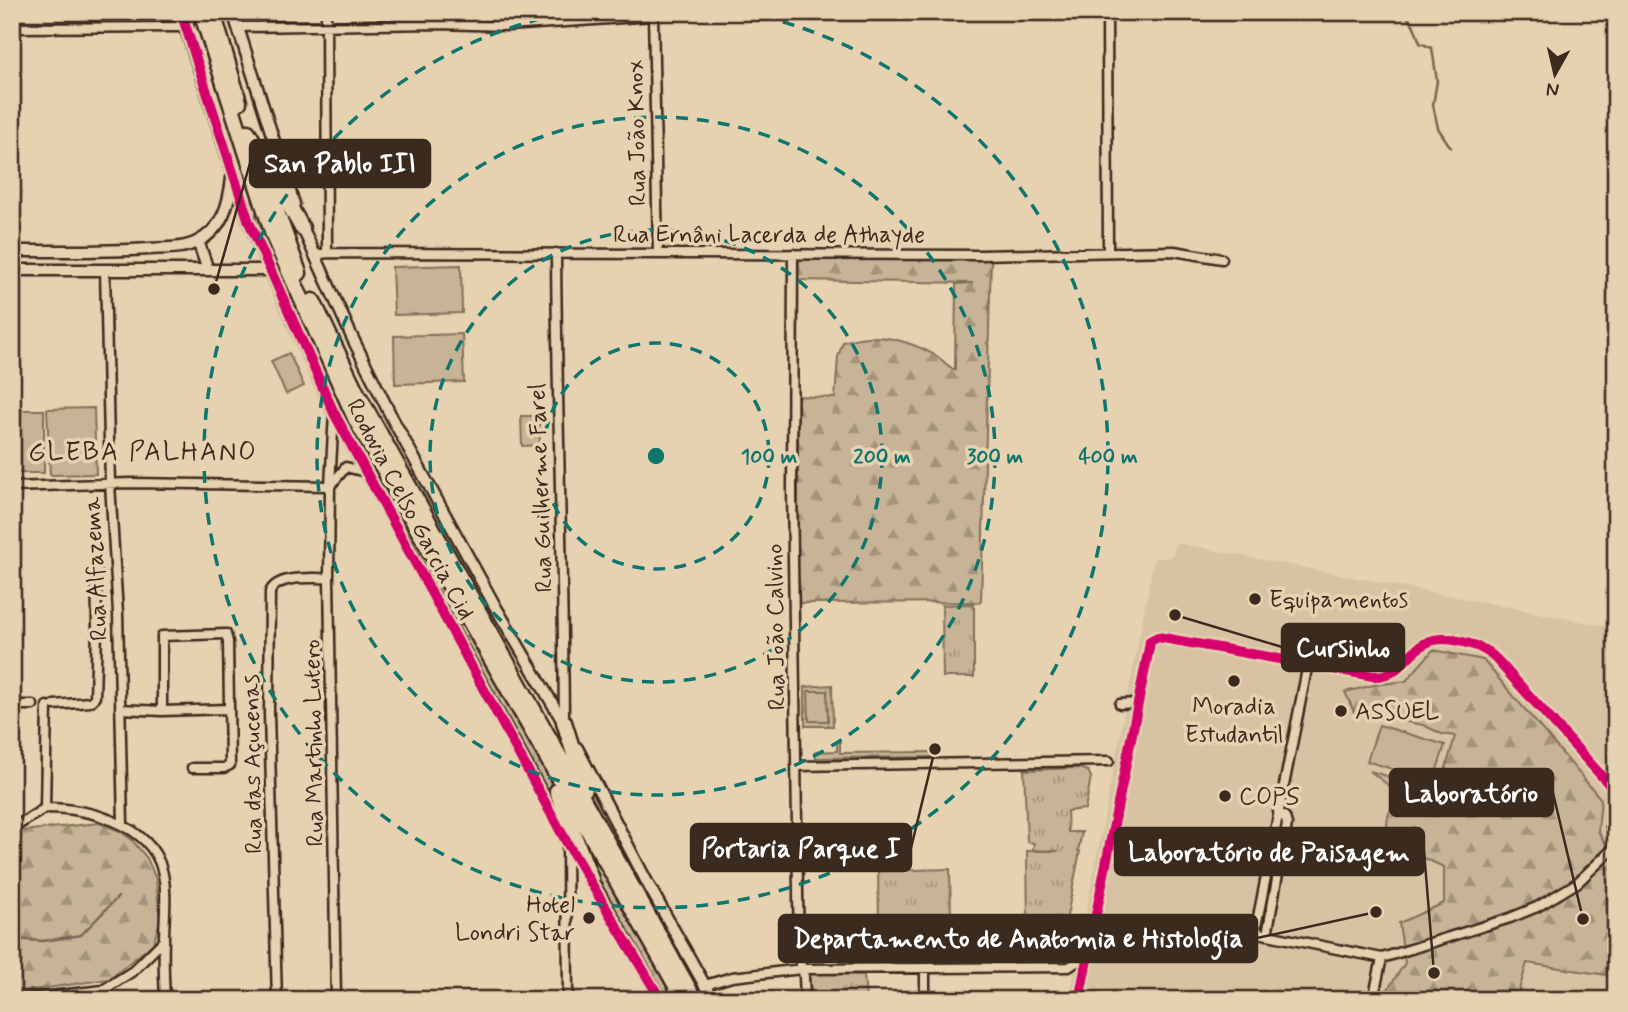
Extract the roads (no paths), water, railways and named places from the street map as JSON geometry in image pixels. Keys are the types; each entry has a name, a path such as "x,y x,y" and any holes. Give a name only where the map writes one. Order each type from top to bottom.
{"highway":[{"name":"Rodovia Celso Garcia Cid","path":"201,12 274,238 356,420 684,1000"},
{"name":"Rodovia Celso Garcia Cid","path":"213,12 248,132 299,273 356,391 695,1000"},
{"path":"248,132 302,228"},
{"path":"564,722 594,817"},
{"path":"548,759 591,879"}],"street":[{"name":"Rodovia Celso Garcia Cid","path":"233,12 302,228 352,337 392,418 495,606 564,722 649,886 713,1000"},
{"path":"326,12 327,253"},
{"path":"1107,12 1108,252"},
{"path":"238,27 437,24 508,26 653,14"},
{"name":"Rua João Knox","path":"653,14 659,252"},
{"name":"Rodovia Celso Garcia Cid","path":"185,17 249,222 334,413 568,843 661,1000"},
{"path":"12,29 185,17"},
{"path":"12,251 105,251 179,247 198,241 217,225 228,209 233,175"},
{"path":"198,241 208,270"},
{"path":"105,251 105,270"},
{"name":"Rua Ernâni Lacerda de Athayde","path":"316,256 327,253 980,255 1174,251 1222,259"},
{"name":"Rua Guilherme Farel","path":"556,253 556,402 562,540 564,722"},
{"name":"Rua João Calvino","path":"793,254 792,490 799,958 805,1000"},
{"path":"12,270 271,270"},
{"name":"Rua Alfazema","path":"105,270 110,484 118,613 122,824"},
{"name":"Rua Martinho Lutero","path":"334,413 329,578 336,1000"},
{"path":"12,487 110,484 330,486 346,467 365,472"},
{"path":"12,705 51,706 90,702 95,697 96,552"},
{"name":"Rua das Açucenas","path":"277,1000 269,714 271,592 275,585 284,580 329,578"},
{"path":"162,711 162,636 216,633 227,636 230,765 224,768 192,768"},
{"path":"1079,1000 1150,641 1158,636 1380,676 1392,672 1428,640 1446,638 1483,648 1497,660 1616,792"},
{"path":"1308,664 1278,811 1285,817 1287,824 1267,935 1382,958 1510,918 1537,907 1577,883 1616,845 1611,826 1616,810"},
{"path":"1120,704 1137,703"},
{"path":"45,808 51,706"},
{"path":"120,709 229,709"},
{"path":"796,766 1109,761"},
{"path":"12,829 45,808 66,808 122,824 150,846 162,867 166,899 165,1000"},
{"path":"568,843 568,1000"},
{"path":"16,1000 52,998 103,990 133,971 164,940"},
{"path":"705,985 732,977 802,969 1069,967 1088,954"},
{"path":"1373,1000 1382,958"},
{"path":"925,969 925,1000"},
{"path":"243,1000 277,1000"}],"waterway":[{"path":"1404,12 1414,26 1420,43 1432,48 1437,81 1433,105 1438,128 1451,148"},
{"path":"12,939 43,941 81,935 118,897"}],"place":[{"name":"San Pablo III","path":"214,289"},
{"name":"Equipamentos","path":"1255,599"},
{"name":"Cursinho","path":"1175,615"},
{"name":"Moradia Estudantil","path":"1234,681"},
{"name":"ASSUEL","path":"1341,711"},
{"name":"Portaria Parque I","path":"935,749"},
{"name":"COPS","path":"1225,796"},
{"name":"Departamento de Anatomia e Histologia","path":"1376,912"},
{"name":"Hotel Londri Star","path":"589,918"},
{"name":"Laboratório","path":"1583,919"},
{"name":"Laboratório de Paisagem","path":"1434,973"}],"district":[{"name":"GLEBA PALHANO","path":"143,451"}]}
